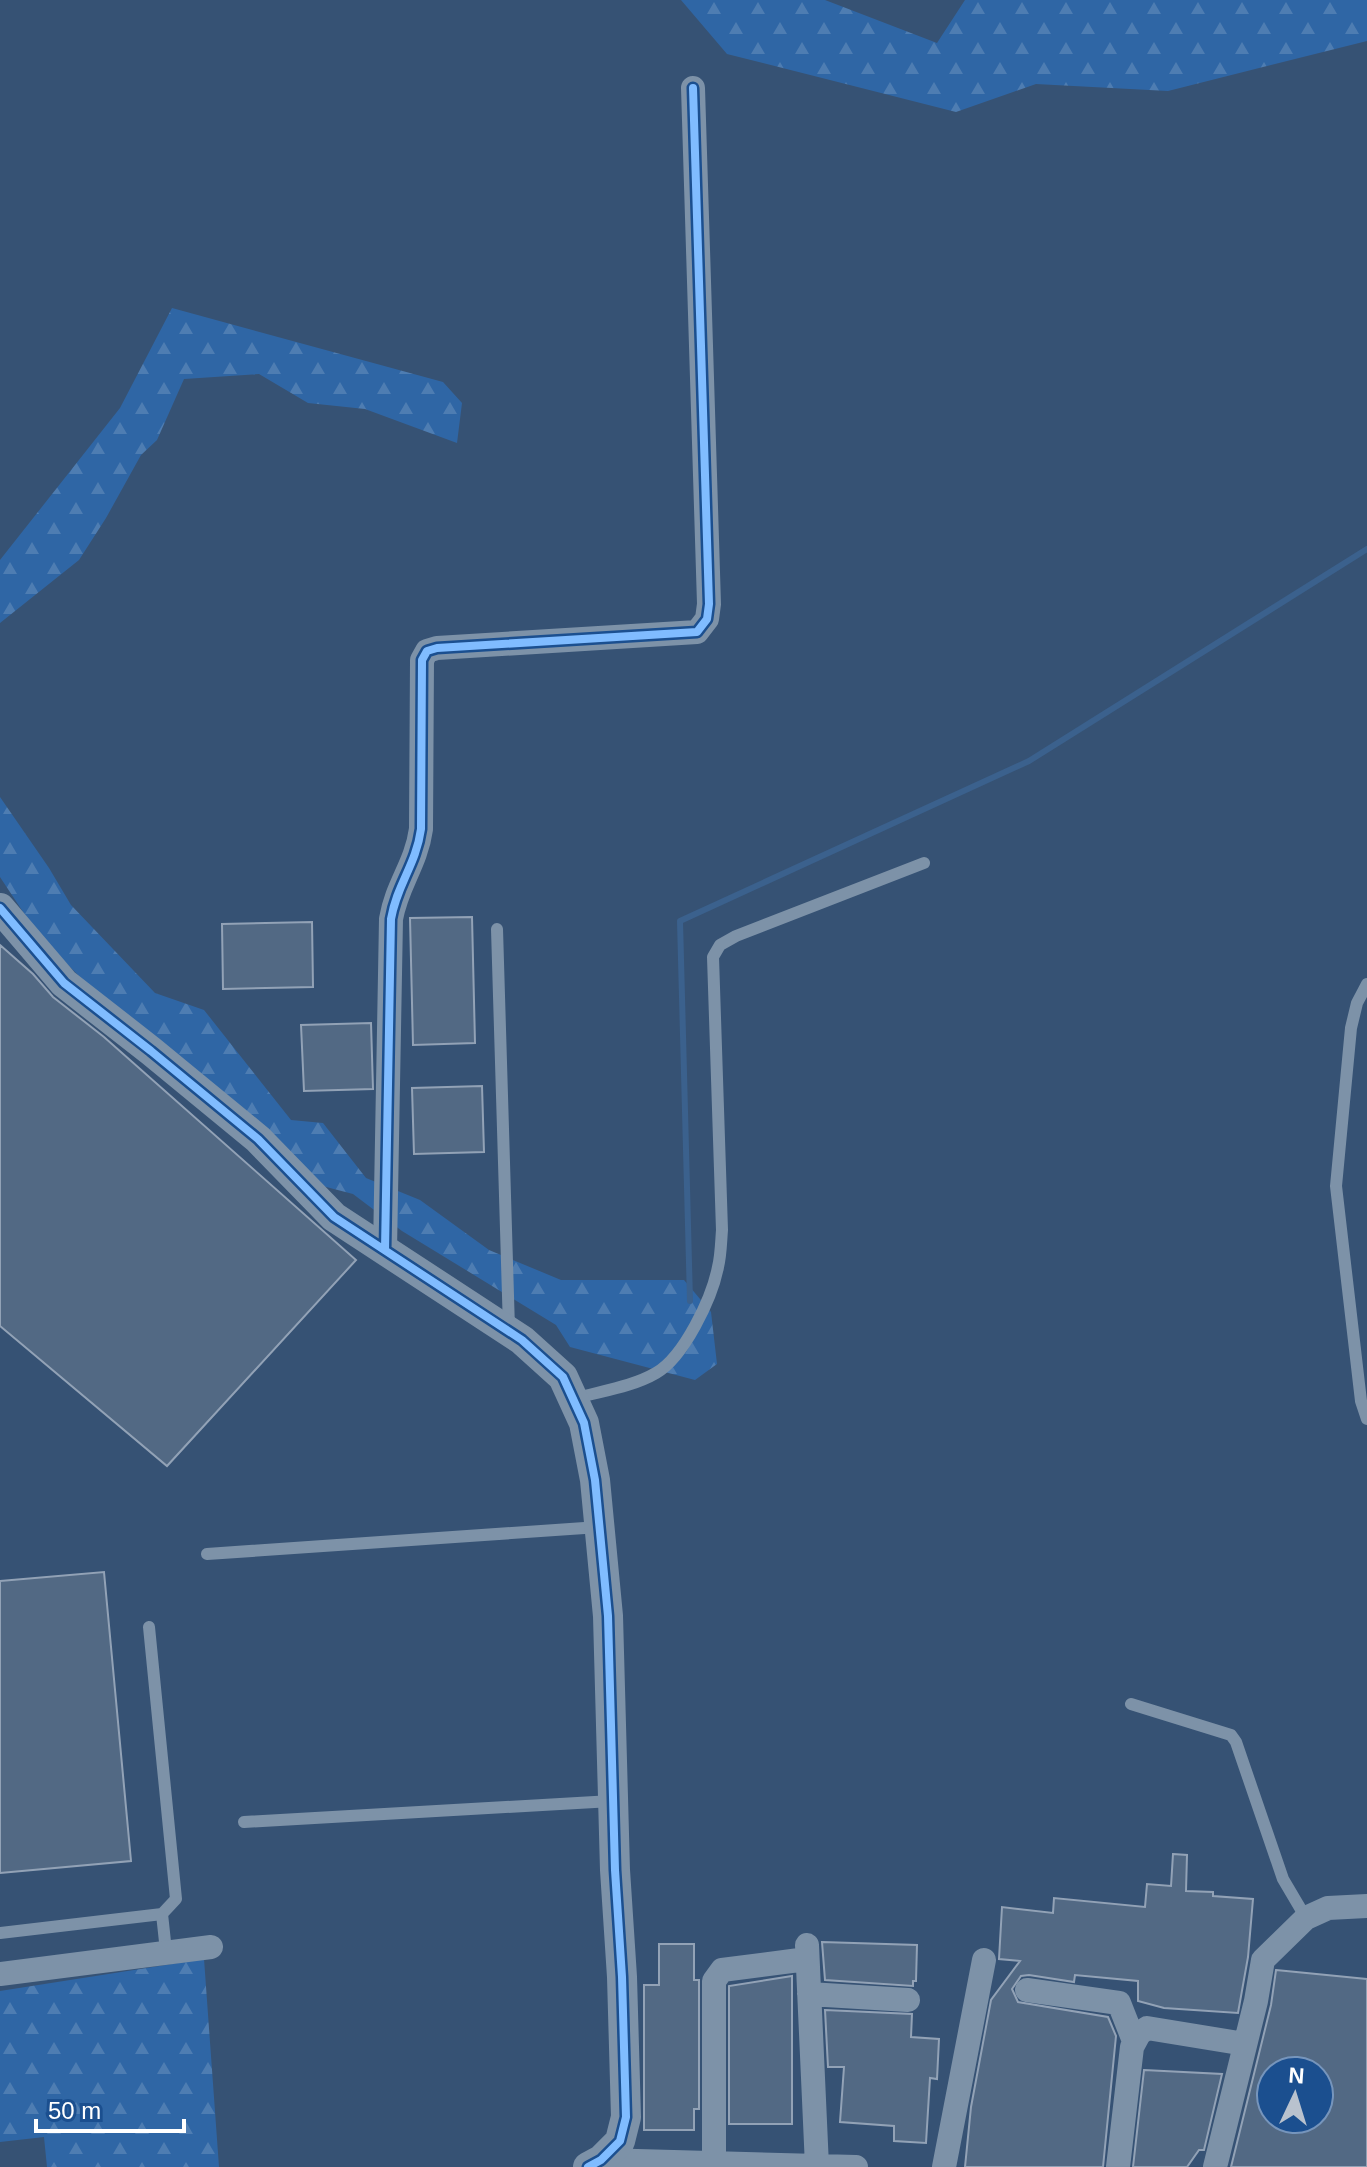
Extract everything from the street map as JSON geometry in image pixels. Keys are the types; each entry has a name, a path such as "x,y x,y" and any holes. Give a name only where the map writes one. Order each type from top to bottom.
{"street":[{"path":"385,1250 391,919 395,895 418,851 421,829 422,660 427,651 437,648 697,632 707,619 693,88"},
{"path":"0,908 64,983 258,1139 334,1217 522,1340 563,1377 584,1423 595,1480 608,1616 626,2117 620,2141 595,2163"},
{"path":"1215,2167 1263,1960 1306,1918 1328,1908 1367,1906"},
{"path":"0,1974 211,1947"},
{"path":"714,2163 714,1981 722,1970 807,1951 817,2166"},
{"path":"944,2167 984,1960"},
{"path":"1027,1990 1119,2003 1134,2041"},
{"path":"809,1994 908,2000"},
{"path":"1118,2167 1134,2041 1139,2034 1147,2028 1245,2044"},
{"path":"595,2163 856,2167"}],"lane":[{"path":"573,1399 639,1381 660,1371 680,1352 711,1293 718,1268 722,1230 713,957 720,945 924,863"},
{"path":"497,929 509,1331"},
{"path":"1367,984 1357,1003 1351,1028 1336,1186 1359,1386 1367,1419"},
{"path":"207,1554 600,1527"},
{"path":"0,1933 162,1914 176,1899 149,1627"},
{"path":"1131,1704 1231,1735 1283,1879 1306,1918"},
{"path":"244,1822 613,1801"},
{"path":"162,1914 166,1951"}],"green space":[{"path":"681,0 825,0 937,43 965,0 1367,0 1367,41 1168,91 1036,84 956,112 727,54"},
{"path":"172,308 443,382 462,403 457,443 365,409 308,403 259,374 184,379 157,440 141,455 79,560 0,623 0,560 120,408"},
{"path":"0,797 71,905 155,993 204,1010 291,1120 323,1123 366,1178 420,1200 489,1250 561,1280 684,1280 711,1312 717,1364 695,1380 570,1347 556,1325 402,1231 353,1194 311,1183 115,1012 39,936 0,877"},
{"path":"204,1959 219,2167 47,2167 44,2137 0,2142 0,1991"}],"building":[{"path":"472,917 475,1043 413,1045 410,918"},
{"path":"312,922 313,987 223,989 222,924"},
{"path":"0,945 33,974 53,997 104,1037 356,1260 167,1466 0,1326"},
{"path":"371,1023 373,1089 304,1091 301,1025"},
{"path":"482,1086 484,1152 414,1154 412,1088"},
{"path":"104,1572 131,1861 0,1873 0,1581"},
{"path":"1173,1854 1187,1855 1186,1891 1253,1899 1248,1957 1238,2013 1164,2008 1138,2001 1138,1981 1075,1975 1074,1982 1021,1976 1012,1989 1018,2002 1108,2017 1116,2036 1103,2167 965,2167 971,2107 991,2000 1020,1961 999,1959 1002,1907 1053,1913 1054,1898 1145,1907 1147,1884 1171,1886"},
{"path":"822,1942 917,1945 916,1981 913,1981 913,1986 825,1980"},
{"path":"659,1944 694,1944 694,1980 699,1980 699,2109 694,2109 694,2130 644,2130 644,1985 659,1985"},
{"path":"1276,1970 1367,1979 1367,2167 1231,2167 1255,2070 1255,2135 1335,2135 1335,2055 1259,2055"},
{"path":"792,1976 792,2124 729,2124 729,1986"},
{"path":"825,2010 912,2014 911,2037 939,2039 937,2079 930,2078 926,2143 894,2141 894,2126 840,2122 844,2067 828,2067"},
{"path":"1144,2070 1222,2074 1204,2150 1199,2150 1187,2167 1133,2167"}],"waterway":[{"path":"690,1301 680,921 1029,761 1367,549"}],"cycle path":[{"path":"385,1250 391,919 421,829 422,660 427,651 437,648 697,632 707,619 693,88"},
{"path":"0,908 64,983 258,1139 334,1217 522,1340 563,1377 584,1423 595,1480 608,1616 615,1870 622,1977 626,2117 620,2141 601,2160 588,2167"}]}
